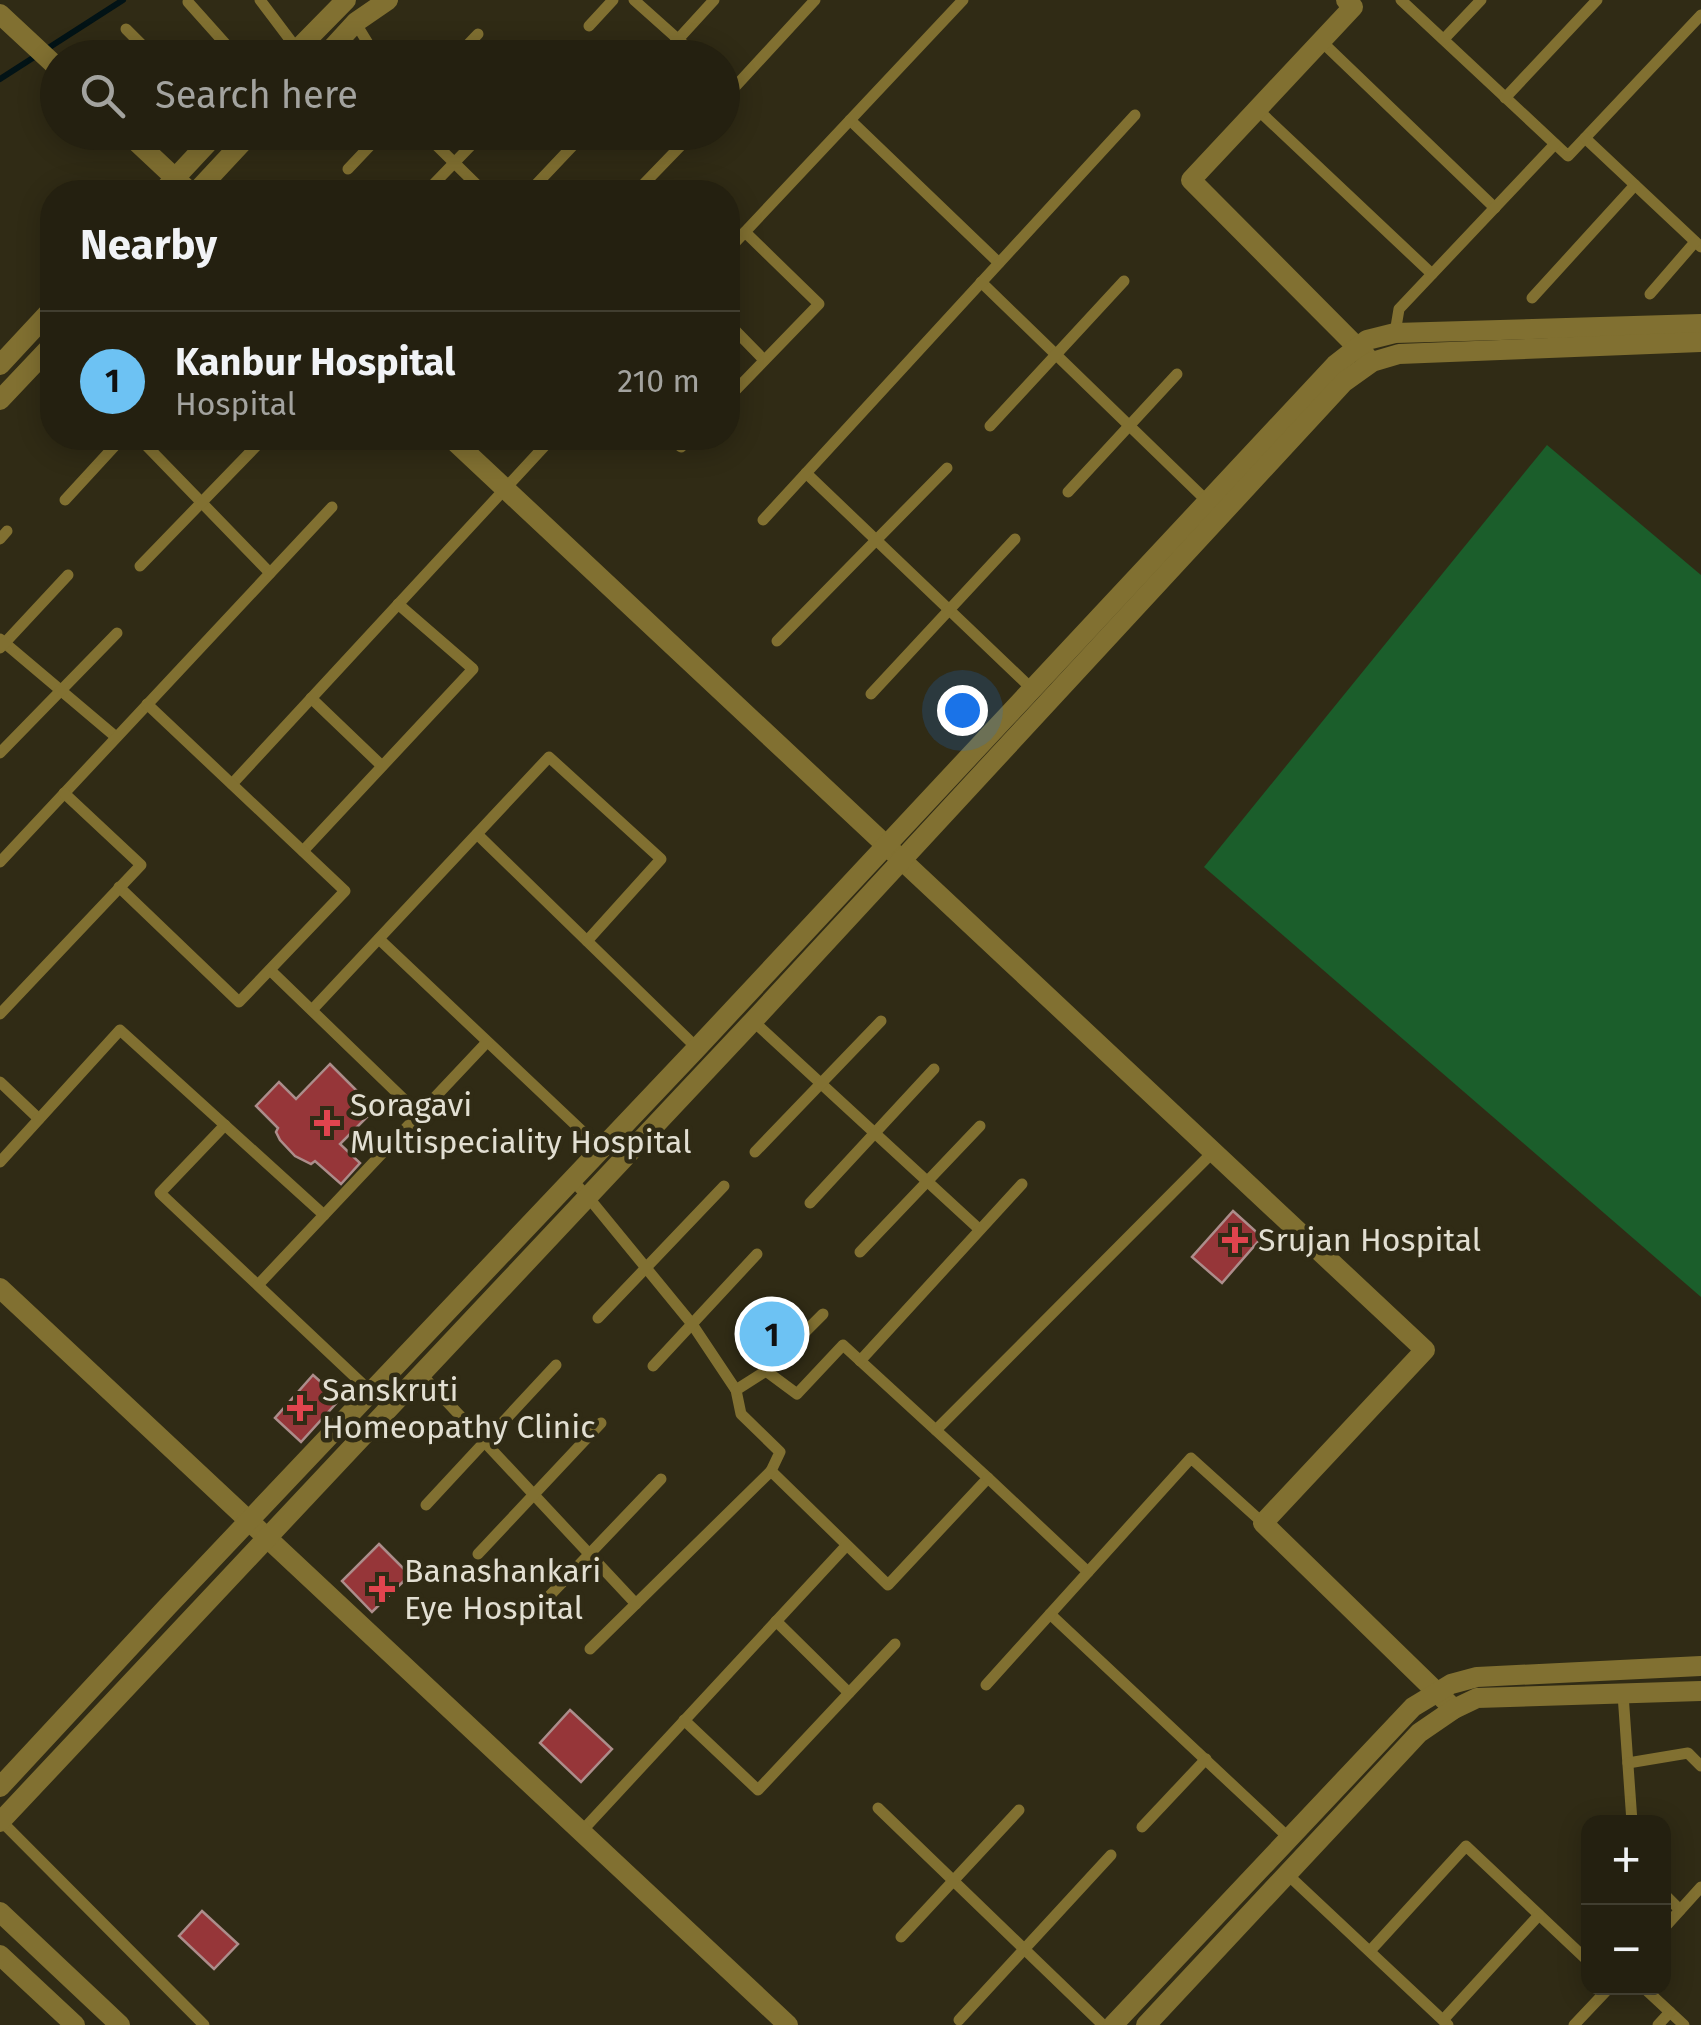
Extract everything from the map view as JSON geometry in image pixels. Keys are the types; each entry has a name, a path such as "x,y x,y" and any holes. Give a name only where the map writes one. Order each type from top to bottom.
{"street":[{"path":"340,40 356,22 388,0"},
{"path":"1353,2 1191,180 1365,355"},
{"path":"304,40 337,3"},
{"path":"0,14 40,51"},
{"path":"143,150 172,180"},
{"path":"187,180 206,150"},
{"path":"192,180 230,150"},
{"path":"0,365 40,322"},
{"path":"0,1787 697,1048 894,853 1344,382 1365,355 1367,340 1395,333 1701,324"},
{"path":"1,1822 753,1021 1032,689 1335,365 1365,355 1701,342"},
{"path":"0,400 40,358"},
{"path":"464,450 1425,1350 1264,1522 1454,1709"},
{"path":"0,1288 788,2025"},
{"path":"1113,2025 1414,1707 1437,1692 1477,1676 1701,1666"},
{"path":"1146,2025 1419,1733 1454,1709 1478,1698 1701,1691"},
{"path":"0,1912 120,2025"},
{"path":"0,1955 75,2025"}],"lane":[{"path":"260,0 285,40"},
{"path":"589,26 612,0"},
{"path":"634,0 678,39 714,0"},
{"path":"740,82 815,0"},
{"path":"740,237 963,0"},
{"path":"1402,0 1568,156 1701,15"},
{"path":"1444,39 1481,0"},
{"path":"1506,98 1597,0"},
{"path":"188,2 222,40"},
{"path":"337,3 356,22 366,40"},
{"path":"126,29 137,40"},
{"path":"472,40 478,34"},
{"path":"1320,42 1495,208"},
{"path":"1257,109 1432,274"},
{"path":"763,520 1135,115"},
{"path":"850,120 999,263"},
{"path":"1586,138 1698,244 1650,294"},
{"path":"1395,333 1399,310 1554,144"},
{"path":"348,169 366,150"},
{"path":"440,150 471,180"},
{"path":"438,180 467,150"},
{"path":"540,180 569,150"},
{"path":"648,180 677,150"},
{"path":"1532,298 1635,185"},
{"path":"740,385 819,304 745,232"},
{"path":"990,426 1124,281"},
{"path":"981,282 1208,501"},
{"path":"740,335 764,360"},
{"path":"1068,492 1177,374"},
{"path":"65,500 111,450"},
{"path":"151,450 270,573"},
{"path":"140,566 252,450"},
{"path":"232,784 541,450"},
{"path":"777,641 946,468"},
{"path":"806,473 1032,689"},
{"path":"0,862 332,507"},
{"path":"871,694 1015,540"},
{"path":"68,575 2,643 116,737"},
{"path":"303,851 473,669 398,604"},
{"path":"0,753 118,632"},
{"path":"311,698 382,766"},
{"path":"120,887 239,1002 346,891 147,704"},
{"path":"312,1010 549,757 661,860 587,941"},
{"path":"0,1014 140,865 64,793"},
{"path":"477,834 697,1048"},
{"path":"379,939 602,1149"},
{"path":"270,970 419,1114"},
{"path":"753,1021 979,1230"},
{"path":"755,1152 881,1021"},
{"path":"0,1162 120,1030 324,1216"},
{"path":"258,1286 487,1042"},
{"path":"810,1203 934,1069"},
{"path":"0,1082 39,1119"},
{"path":"225,1125 160,1193 371,1392"},
{"path":"860,1252 980,1126"},
{"path":"936,1430 1213,1152"},
{"path":"572,1180 692,1324 736,1390 741,1414 780,1452 772,1471 590,1650"},
{"path":"860,1360 1022,1184"},
{"path":"598,1318 724,1186"},
{"path":"653,1366 758,1254"},
{"path":"736,1390 766,1371 823,1314"},
{"path":"766,1371 797,1394 843,1345 1088,1572"},
{"path":"426,1504 556,1366"},
{"path":"421,1374 636,1604"},
{"path":"478,1554 601,1423"},
{"path":"986,1685 1191,1458 1264,1522"},
{"path":"772,1471 888,1585 988,1478"},
{"path":"535,1611 661,1479"},
{"path":"581,1832 846,1546"},
{"path":"1050,1614 1289,1838"},
{"path":"776,1621 849,1693"},
{"path":"684,1720 758,1790 894,1644"},
{"path":"1623,1694 1632,1815"},
{"path":"1628,1763 1688,1753 1701,1766"},
{"path":"1142,1827 1206,1760"},
{"path":"878,1808 1103,2025"},
{"path":"902,1937 1019,1810"},
{"path":"1,1822 204,2025"},
{"path":"1370,1952 1466,1846 1581,1953"},
{"path":"959,2020 1111,1855"},
{"path":"1287,1874 1446,2022 1539,1914"},
{"path":"1671,1920 1698,1897"},
{"path":"1671,1901 1680,1910"},
{"path":"1574,2025 1602,1995"},
{"path":"1652,1995 1684,2025"},
{"path":"1658,2025 1670,2012"}],"green space":[{"path":"1547,445 1701,575 1701,1297 1204,867"}],"building":[{"path":"330,1064 375,1109 340,1144 360,1163 341,1184 315,1161 311,1164 295,1156 280,1140 278,1128 256,1106 279,1082 296,1099"},
{"path":"1233,1211 1262,1237 1222,1283 1192,1257"},
{"path":"764,1314 788,1336 772,1352 749,1330"},
{"path":"313,1375 340,1399 301,1442 275,1418"},
{"path":"379,1544 410,1575 372,1612 342,1581"},
{"path":"570,1710 612,1749 581,1782 540,1743"},
{"path":"202,1911 238,1944 214,1969 179,1936"}],"waterway":[{"path":"61,40 123,0"},
{"path":"0,79 40,53"}],"place":[{"name":"Soragavi Multispeciality Hospital","path":"327,1123"},
{"name":"Srujan Hospital","path":"1235,1240"},
{"name":"Kanbur Hospital","path":"772,1334"},
{"name":"Sanskruti Homeopathy Clinic","path":"300,1408"},
{"name":"Banashankari Eye Hospital","path":"382,1589"}]}
